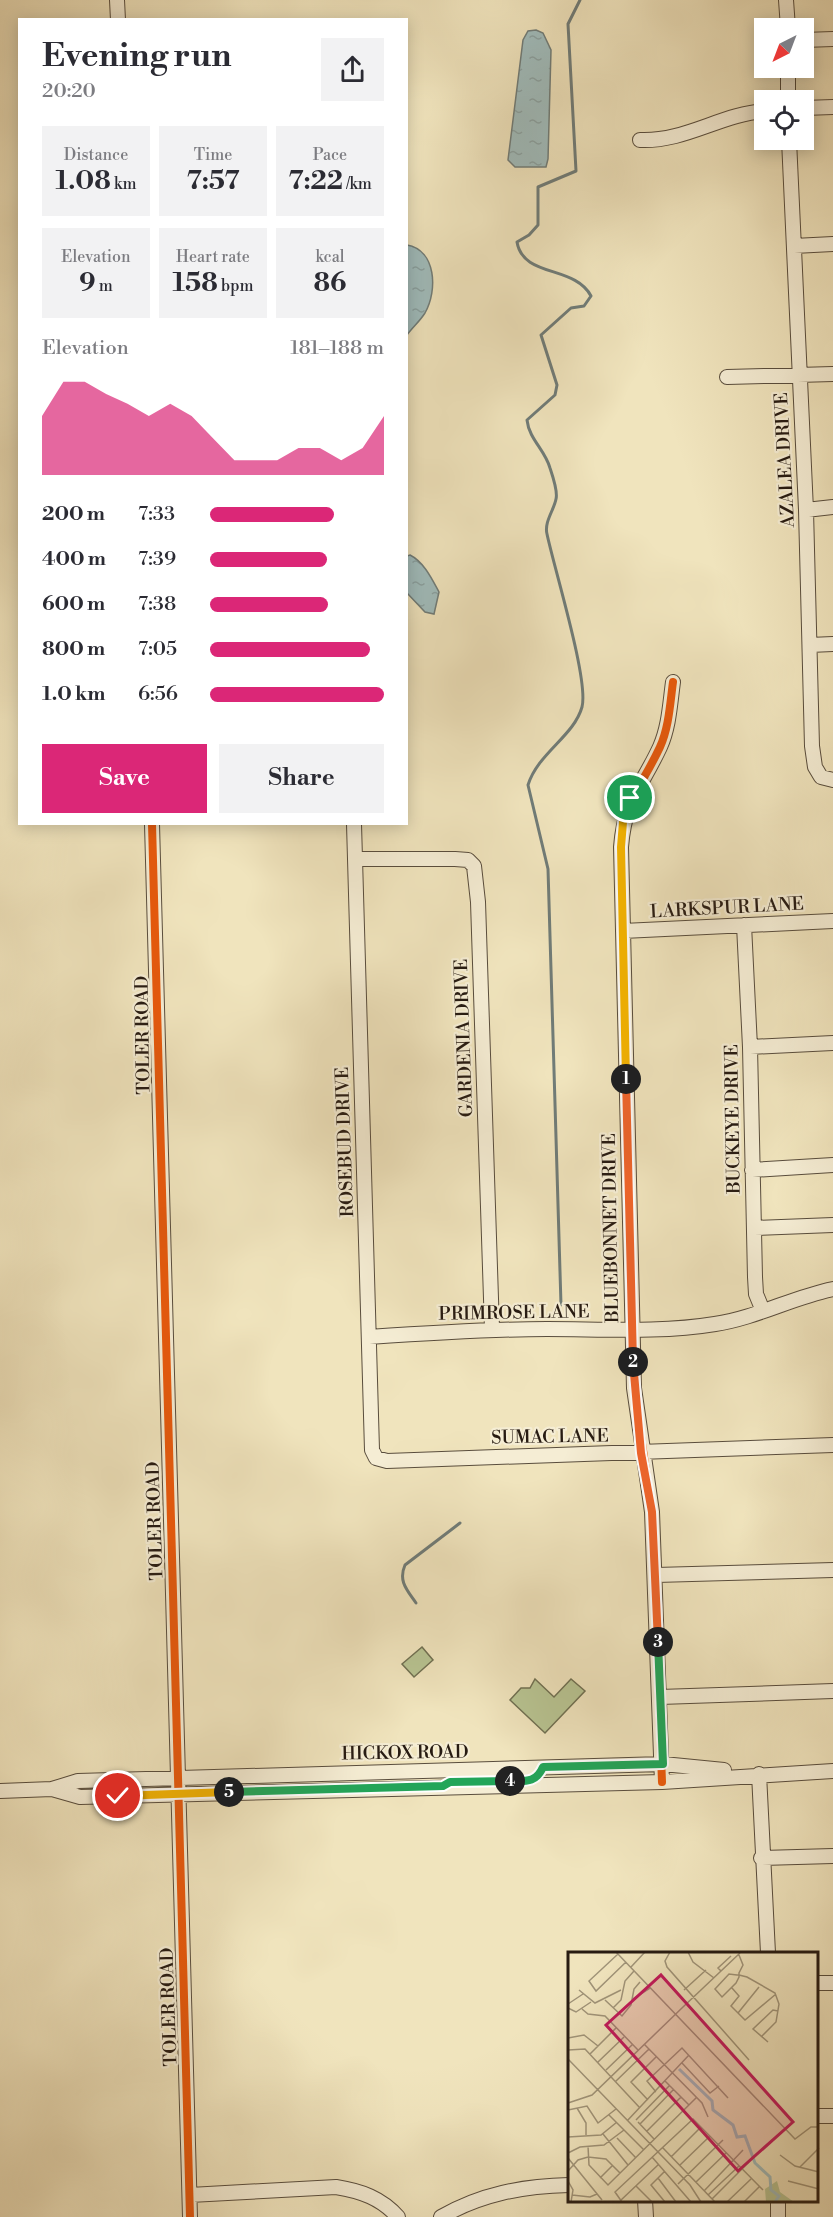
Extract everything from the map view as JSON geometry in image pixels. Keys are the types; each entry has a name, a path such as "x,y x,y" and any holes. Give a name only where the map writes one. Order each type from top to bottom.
{"street":[{"path":"117,0 118,18"},
{"path":"786,0 787,18"},
{"path":"814,40 833,39"},
{"path":"814,108 833,107"},
{"path":"640,140 659,141 688,134 724,119 754,113"},
{"name":"AZALEA DRIVE","path":"789,150 806,510 812,746 815,767 827,778"},
{"path":"794,246 833,244"},
{"path":"727,377 833,374"},
{"path":"806,510 833,507"},
{"path":"810,645 833,644"},
{"name":"BLUEBONNET DRIVE","path":"662,1782 652,1512 641,1453 634,1388 621,847 623,822 630,798 660,747 668,725 673,682"},
{"name":"TOLER ROAD","path":"152,825 190,2217"},
{"name":"ROSEBUD DRIVE","path":"354,825 372,1450 376,1458"},
{"name":"GARDENIA DRIVE","path":"355,859 455,859 468,861 474,866 492,1329"},
{"name":"LARKSPUR LANE","path":"623,931 833,921"},
{"name":"BUCKEYE DRIVE","path":"744,925 750,1047 756,1294 763,1311"},
{"path":"750,1047 833,1042"},
{"path":"752,1170 833,1165"},
{"path":"754,1228 833,1225"},
{"name":"PRIMROSE LANE","path":"369,1337 492,1329 632,1329 713,1325 763,1311 808,1294 833,1289"},
{"name":"SUMAC LANE","path":"376,1458 387,1461 833,1444"},
{"path":"656,1575 833,1570"},
{"path":"660,1697 833,1691"},
{"name":"HICKOX ROAD","path":"0,1791 52,1789 78,1781 663,1764 759,1774"},
{"path":"443,1786 450,1782 533,1780 539,1776 543,1767"},
{"path":"418,1770 419,1786"},
{"name":"HICKOX ROAD","path":"52,1789 80,1797 419,1786 662,1782 833,1771"},
{"path":"759,1774 761,1858 768,1952"},
{"path":"761,1858 833,1856"},
{"path":"441,2217 475,2199 505,2191 538,2186 568,2185"},
{"path":"190,2195 336,2187 355,2190 380,2200 398,2217"},
{"path":"645,2202 646,2217"}],"green space":[{"path":"422,1647 433,1660 414,1677 402,1664"},
{"path":"535,1679 554,1697 571,1679 585,1691 545,1733 510,1700 521,1688 530,1688"}],"water":[{"path":"536,30 543,33 551,50 548,159 546,167 515,167 508,160 523,40 528,31"},
{"path":"408,245 417,248 424,254 432,272 432,293 425,313 408,334"},
{"path":"408,556 415,558 423,566 439,592 434,614 425,612 408,594"}],"waterway":[{"path":"561,1305 548,869 528,785 540,763 578,717 582,707 583,693 576,649 546,530 556,499 556,488 548,462 531,433 527,420 555,395 557,385 541,335 571,308 584,306 591,296 574,280 529,261 521,253 517,242 529,235 538,225 538,187 576,171 568,24 580,0"},
{"path":"416,1603 403,1581 405,1565 460,1523"}],"cycle path":[{"path":"662,1782 652,1512 634,1388 621,847 630,805 663,739 673,682"},
{"path":"152,825 190,2217"}],"route":[{"path":"118,1796 443,1786 450,1782 533,1780 539,1776 543,1767 663,1764 652,1512 641,1453 634,1388 621,847 623,822 630,798"}]}
